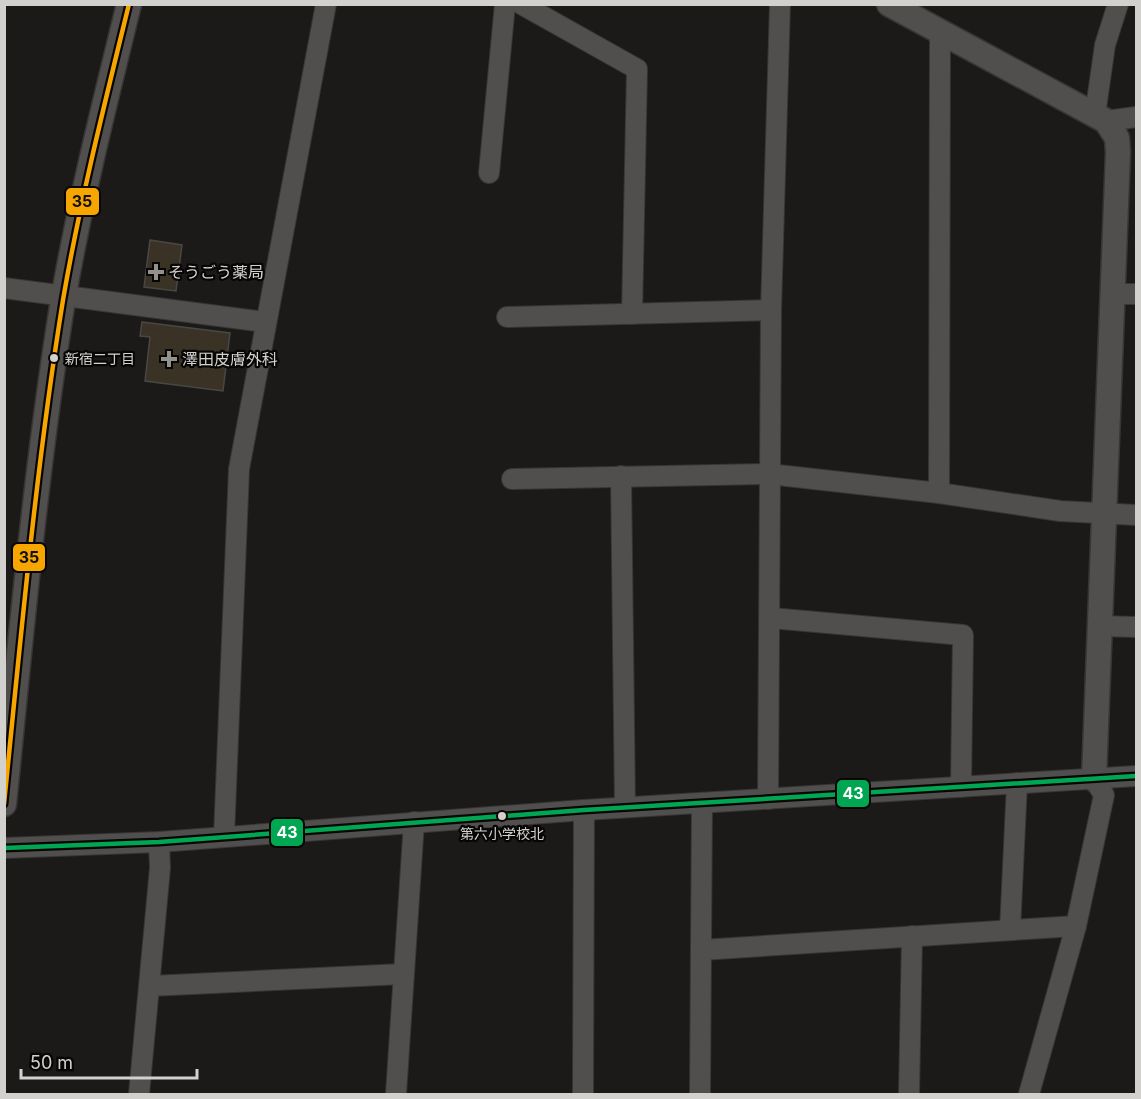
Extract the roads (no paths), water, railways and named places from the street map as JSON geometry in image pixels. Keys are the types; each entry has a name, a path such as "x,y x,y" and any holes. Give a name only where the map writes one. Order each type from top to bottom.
{"street":[{"path":"4,804 24,602 49,389 86,186 129,4"},
{"path":"224,836 238,481 326,4"},
{"path":"489,172 505,4"},
{"path":"521,4 637,69 633,314"},
{"path":"768,799 771,618 771,310 780,4"},
{"path":"890,4 1100,118 1117,138 1119,152 1125,294 1103,513 1094,779 1104,795 1076,926 1029,1095"},
{"path":"1100,118 1105,45 1118,4"},
{"path":"939,493 940,32"},
{"path":"1100,118 1137,117"},
{"path":"4,288 64,298 266,322"},
{"path":"507,317 771,310"},
{"path":"512,478 770,474 939,493 1060,511 1137,515"},
{"path":"621,476 625,807"},
{"path":"771,618 963,635 961,787"},
{"path":"1099,626 1137,627"},
{"path":"4,848 159,842 625,807 1137,776"},
{"path":"1010,930 1017,783"},
{"path":"700,1095 702,803"},
{"path":"583,1095 584,810"},
{"path":"396,1095 414,822"},
{"path":"139,1095 160,868 159,842"},
{"path":"701,950 1076,926"},
{"path":"909,1095 912,936"},
{"path":"150,986 403,974"}],"place":[{"name":"そうごう薬局","path":"156,272"},
{"name":"新宿二丁目","path":"54,358"},
{"name":"澤田皮膚外科","path":"169,359"},
{"name":"第六小学校北","path":"502,816"}]}
